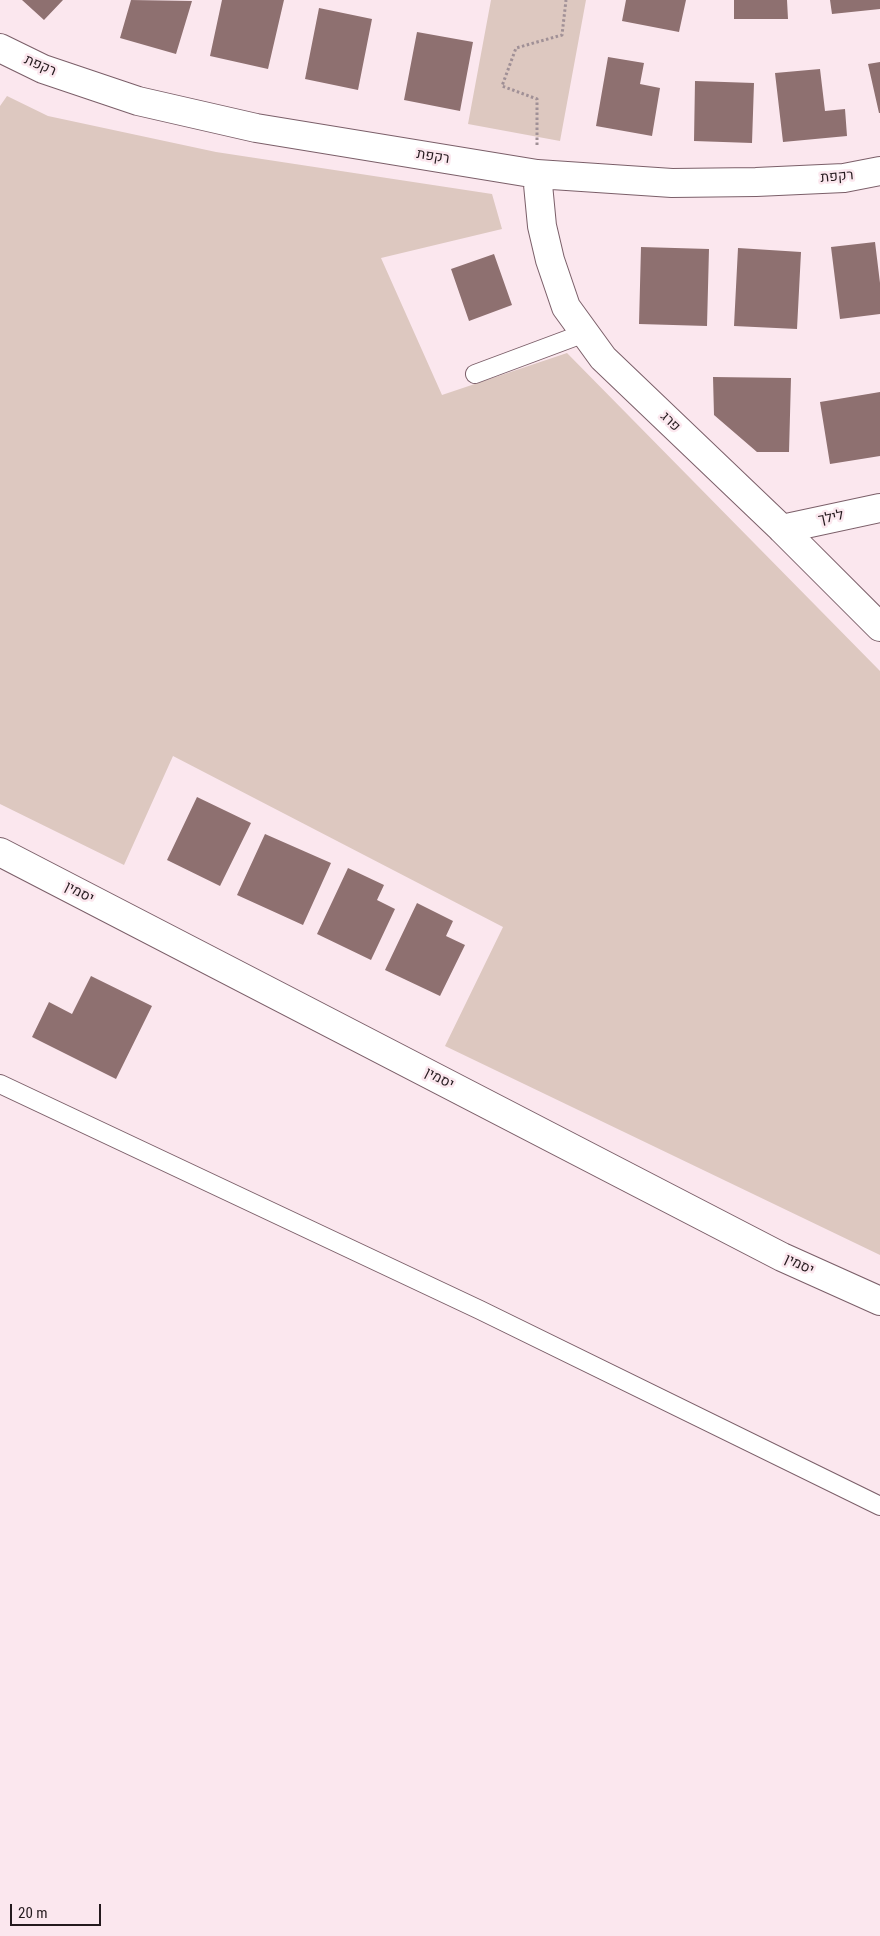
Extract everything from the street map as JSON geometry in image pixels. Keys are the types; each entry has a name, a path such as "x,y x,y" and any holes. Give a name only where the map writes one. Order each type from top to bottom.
{"street":[{"name":"רקפת","path":"0,48 42,68 138,101 256,128 537,174 672,183 844,178 880,171"},
{"name":"פרג","path":"537,174 542,226 550,260 566,307 603,358 782,529 880,626"},
{"name":"לילך","path":"782,529 880,508"},
{"name":"יסמין","path":"0,852 782,1257 880,1301"}],"lane":[{"path":"474,374 585,333"},
{"path":"0,1084 480,1310 880,1506"}],"path":[{"path":"537,174 537,99 502,86 516,48 562,35 566,0"}],"shaded area":[{"path":"491,0 586,0 560,141 468,124"},
{"path":"7,96 48,116 216,152 492,194 502,229 381,258 442,395 567,353 880,671 880,1255 445,1046 503,927 173,756 124,865 0,804 0,106"}],"building":[{"path":"22,0 63,0 44,20"},
{"path":"131,0 192,1 176,54 120,38"},
{"path":"222,0 284,0 268,69 210,56"},
{"path":"626,0 686,0 679,32 622,21"},
{"path":"734,0 787,0 788,19 734,19"},
{"path":"830,0 880,0 880,9 832,14"},
{"path":"319,8 372,19 358,90 305,79"},
{"path":"417,32 473,42 460,111 404,100"},
{"path":"608,57 644,63 640,84 660,88 652,136 596,126"},
{"path":"880,62 880,113 879,113 868,64"},
{"path":"820,69 825,111 845,109 847,136 783,142 775,73"},
{"path":"695,81 754,83 752,143 694,141"},
{"path":"875,242 880,283 880,314 840,319 831,247"},
{"path":"641,247 709,249 707,326 639,324"},
{"path":"738,248 801,252 797,329 734,326"},
{"path":"494,254 512,305 469,321 451,269"},
{"path":"713,377 791,378 789,452 757,452 714,415"},
{"path":"880,392 880,456 830,464 820,402"},
{"path":"197,797 251,823 220,886 167,860"},
{"path":"265,834 331,863 303,925 237,895"},
{"path":"348,868 384,885 377,900 395,909 371,960 317,934"},
{"path":"417,903 453,921 446,936 465,945 440,996 385,970"},
{"path":"91,976 152,1006 116,1079 32,1037 49,1002 72,1014"}]}
